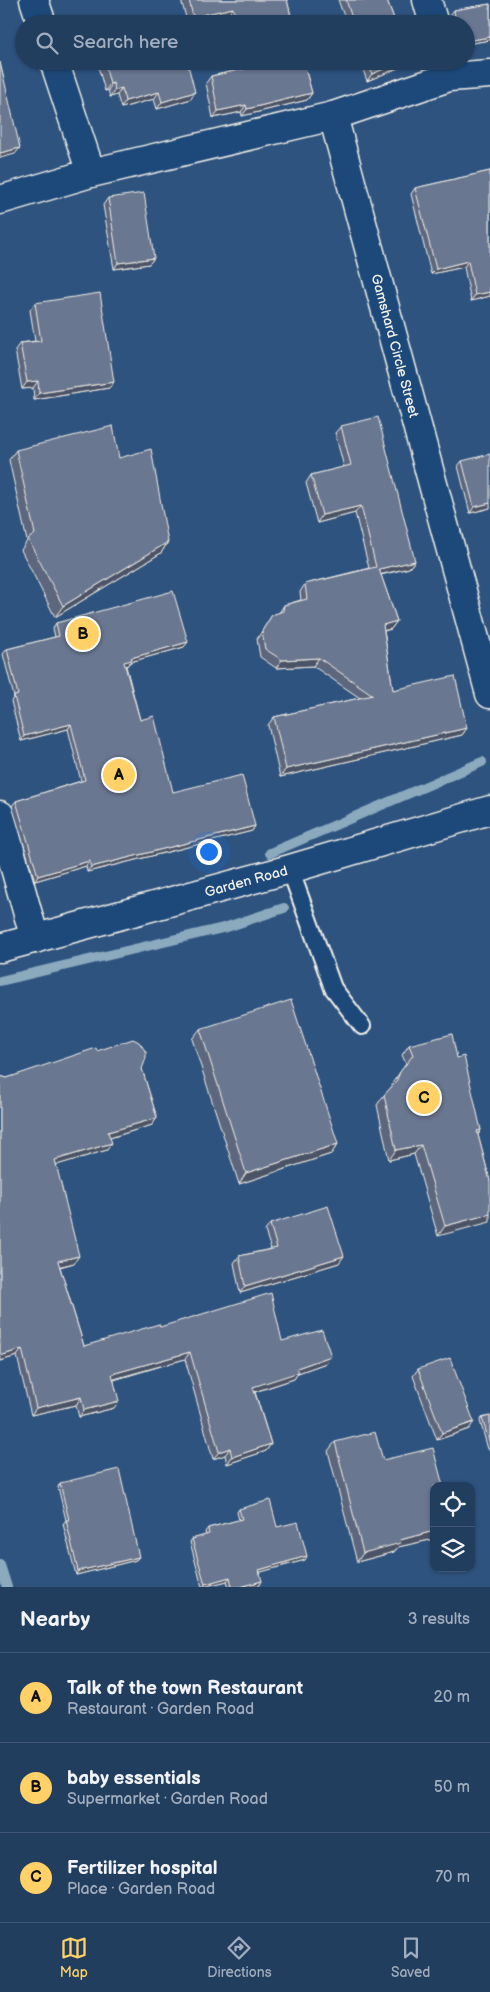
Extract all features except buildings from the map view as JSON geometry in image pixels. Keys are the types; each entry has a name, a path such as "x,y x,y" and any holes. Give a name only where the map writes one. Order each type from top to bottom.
{"street":[{"path":"34,0 39,15"},
{"path":"427,0 431,15"},
{"path":"57,70 91,173"},
{"path":"0,200 91,173 333,116 445,70"},
{"path":"456,70 490,74"},
{"name":"Gamshard Circle Street","path":"333,116 490,694"},
{"name":"Garden Road","path":"0,948 290,869 490,810"},
{"path":"0,815 35,939"}],"lane":[{"path":"290,869 334,988 362,1026"}],"waterway":[{"path":"270,853 482,762"},
{"path":"0,981 227,927 284,908"},
{"path":"0,1565 7,1587"}],"place":[{"name":"baby essentials","path":"83,634"},
{"name":"Talk of the town Restaurant","path":"119,775"},
{"name":"Fertilizer hospital","path":"424,1098"}]}
